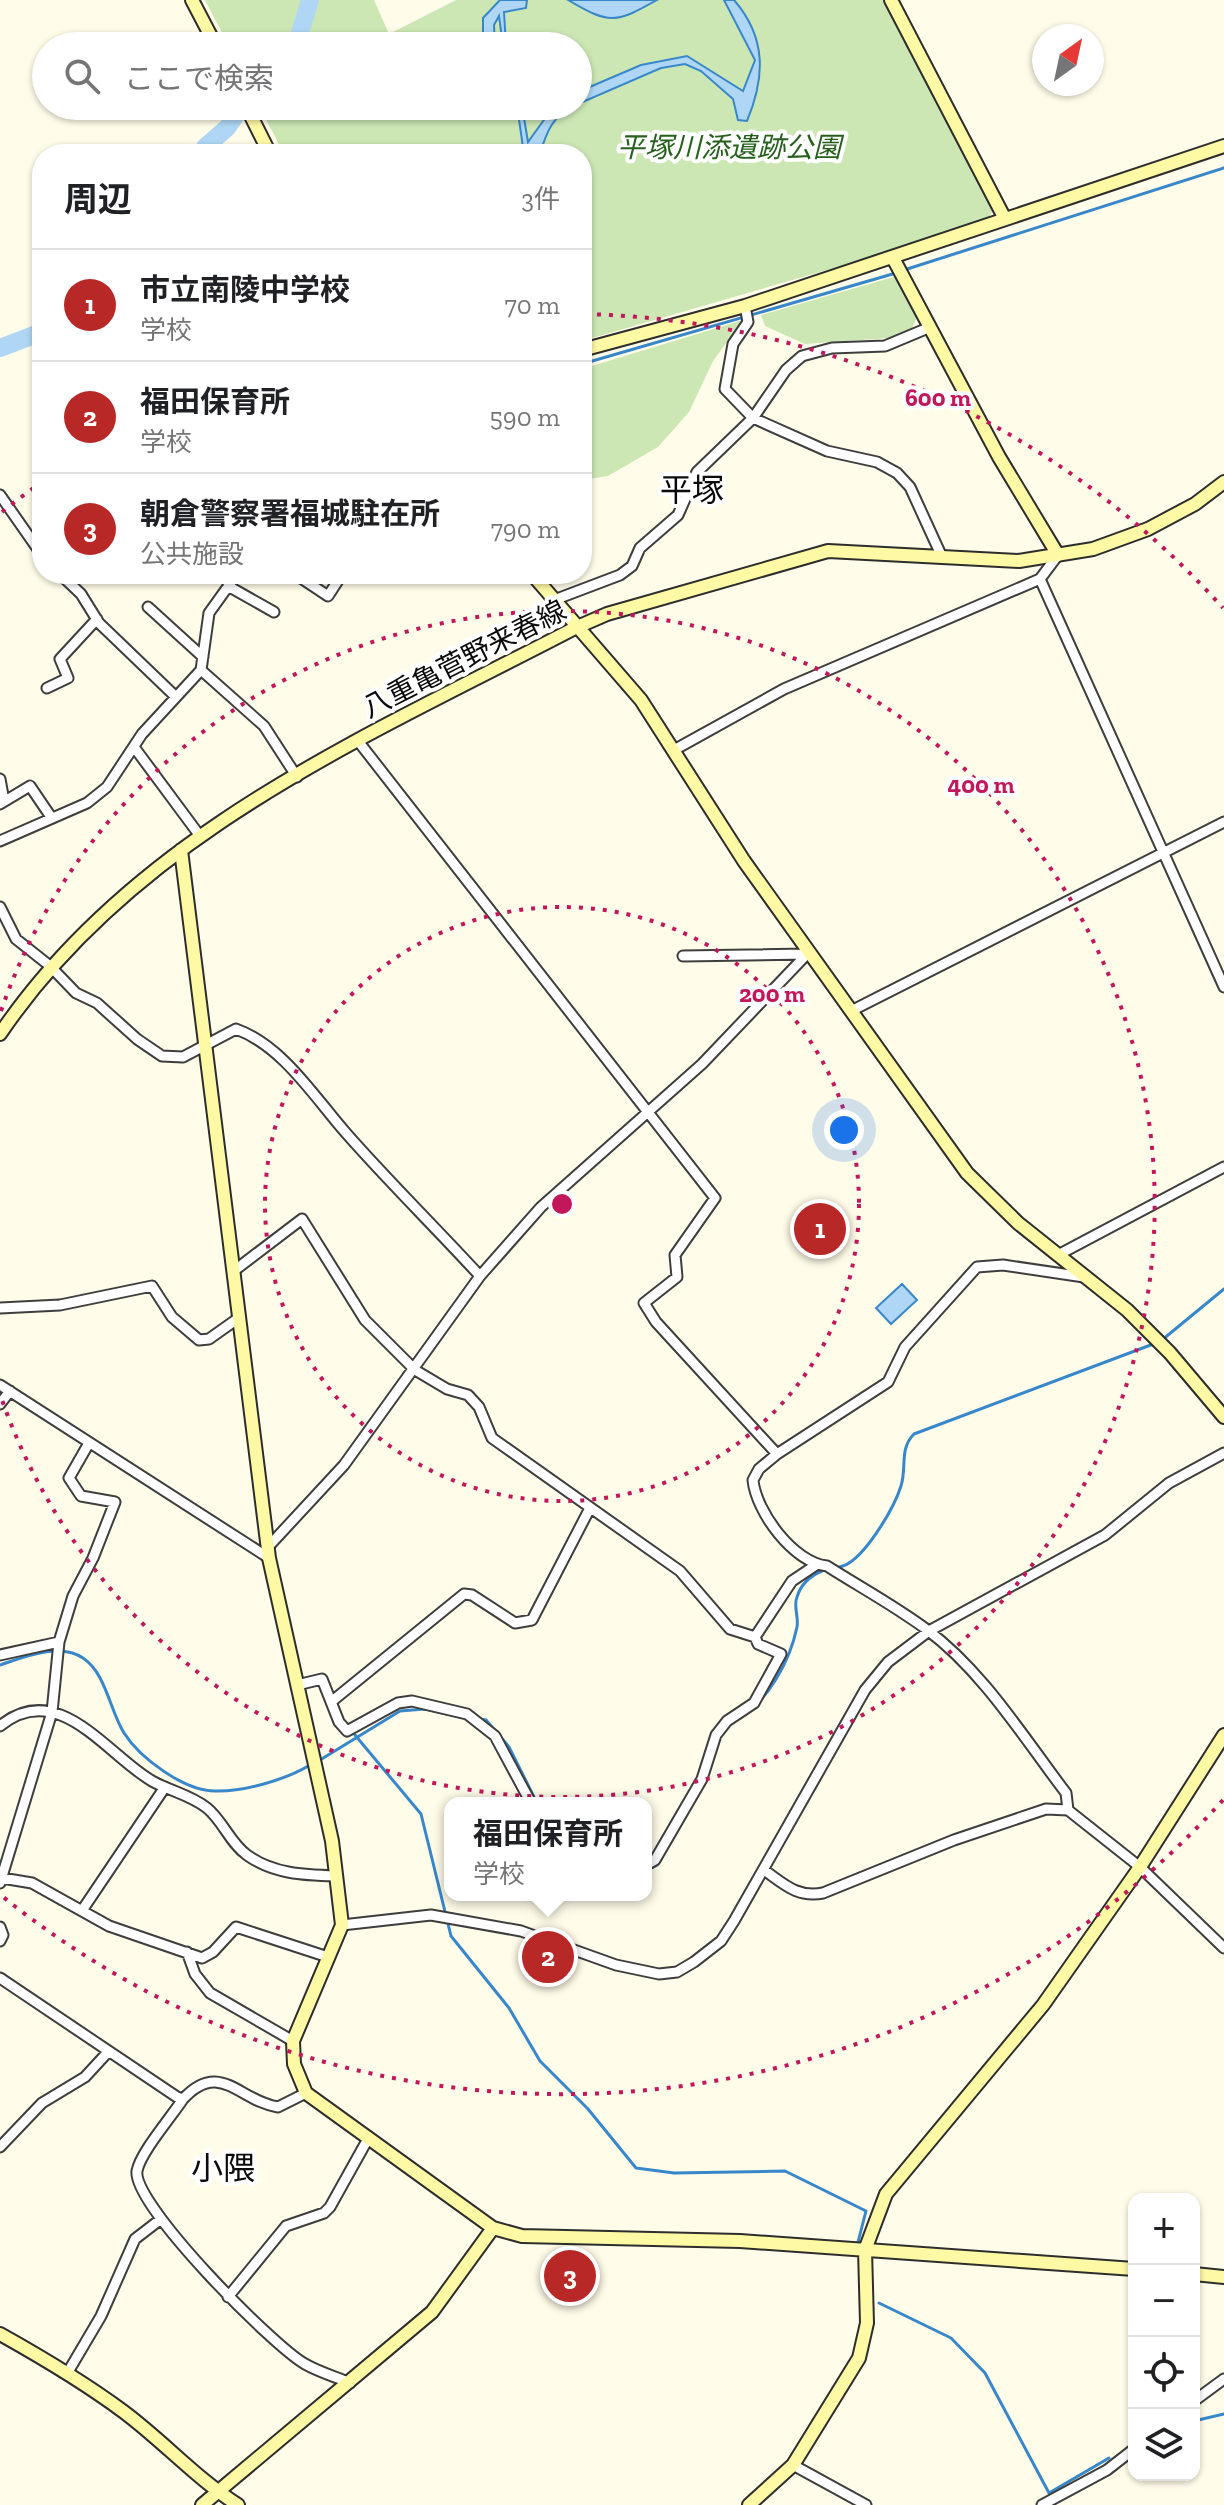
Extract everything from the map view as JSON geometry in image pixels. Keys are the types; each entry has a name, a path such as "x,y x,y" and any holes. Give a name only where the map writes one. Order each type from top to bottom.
{"street":[{"path":"192,0 209,32"},
{"path":"891,0 1005,219"},
{"path":"253,120 265,144"},
{"path":"592,347 895,263 1005,219 1224,146"},
{"path":"674,750 784,689 1040,579 1058,555 928,328 895,263"},
{"path":"745,306 748,322 730,352 725,389 753,418 827,451 877,462 897,473 910,487 942,557"},
{"path":"554,600 620,575 632,566 640,548 678,515 697,472 753,418 786,370 802,356 832,348 885,346 928,328"},
{"name":"八重亀菅野来春線","path":"0,1034 50,966 121,895 200,836 358,741 575,628 607,614 828,551 861,550 1019,561 1093,549 1148,529 1195,504 1224,482"},
{"path":"0,495 32,541"},
{"path":"1040,579 1224,987"},
{"path":"70,584 97,619 176,697"},
{"path":"310,584 328,596 336,584"},
{"path":"540,584 575,628 641,700 744,861 967,1173 1018,1223 1087,1277 1159,1342 1224,1417"},
{"path":"0,841 87,803 107,787 134,747 201,670 209,613 228,586 274,612"},
{"path":"148,607 203,657"},
{"path":"47,688 68,678 60,659 97,619"},
{"path":"201,670 264,726 297,777"},
{"path":"358,741 715,1198 675,1255 677,1277 644,1303 656,1322 777,1454"},
{"path":"134,747 200,836"},
{"path":"0,779 2,802 30,786 51,817"},
{"path":"851,1011 1224,822"},
{"path":"181,850 269,1552 332,1841 342,1925 293,2041 294,2064 306,2093 493,2228 522,2236 740,2241 1128,2269"},
{"path":"0,907 16,939 50,966 76,993 97,1003 137,1039 162,1056 183,1057 236,1029 289,1066 344,1131 480,1276"},
{"path":"269,1552 344,1465 480,1276 541,1207 645,1111 702,1064 808,953"},
{"path":"683,956 808,953"},
{"path":"1058,1255 1224,1167"},
{"path":"235,1270 302,1219 365,1320 415,1370 447,1389 468,1395 479,1407 492,1438 680,1571 730,1629 755,1637 758,1644 781,1654 754,1703 727,1721 716,1735 702,1779 652,1862"},
{"path":"1068,1810 1066,1793 1003,1709 929,1631 827,1566 816,1565 788,1542 759,1506 753,1480 759,1469 777,1454 888,1382 905,1347 977,1267 1003,1265 1087,1277"},
{"path":"0,1308 60,1305 152,1286 157,1288 172,1317 199,1340 209,1339 240,1317"},
{"path":"0,1385 269,1552"},
{"path":"0,1404 10,1391"},
{"path":"89,1443 69,1478 81,1496 115,1502 93,1558 73,1596 59,1642 52,1712 1,1880 32,1883 109,1926 202,1958 208,1956 230,1930 243,1927 328,1957"},
{"path":"342,1925 431,1915 521,1931 616,1965 659,1974 677,1972 721,1941 869,1683 888,1662 929,1631 1105,1535 1169,1483 1224,1453"},
{"path":"331,1702 464,1594 472,1595 515,1623 532,1620 590,1508"},
{"path":"755,1637 792,1581 816,1565"},
{"path":"0,1655 59,1642"},
{"path":"297,1685 322,1679 347,1731 398,1703 412,1701 467,1714 495,1736 528,1797"},
{"path":"0,1726 19,1712 52,1712 94,1734 152,1781 205,1806 235,1844 268,1867 294,1874 336,1876"},
{"path":"749,2505 793,2465 859,2358 867,2323 865,2250 886,2194 1043,2005 1140,1867 1223,1737"},
{"path":"83,1909 165,1787"},
{"path":"764,1870 806,1896 1033,1814 1068,1810 1140,1867 1224,1948"},
{"path":"0,1927 3,1935 0,1941"},
{"path":"187,1952 195,1974 210,1993 293,2041"},
{"path":"0,1978 183,2099"},
{"path":"0,2147 42,2103 85,2077 108,2052"},
{"path":"306,2093 278,2107 224,2083 198,2083 183,2099 137,2170 139,2183 161,2219 228,2297 304,2364 350,2383"},
{"path":"228,2297 286,2226 324,2213 330,2207 369,2137"},
{"path":"68,2372 101,2316 135,2239 161,2219"},
{"path":"202,2505 432,2312 493,2228"},
{"path":"1200,2274 1223,2276"},
{"path":"0,2334 68,2372 126,2414 218,2492 238,2505"},
{"path":"1200,2397 1224,2379"},
{"path":"1042,2505 1107,2470 1128,2454"},
{"path":"793,2465 866,2505"}],"green space":[{"name":"平塚川添遺跡公園","path":"205,0 374,0 388,32 222,32"},
{"name":"平塚川添遺跡公園","path":"456,0 885,0 993,209 989,218 903,248 592,338 592,144 279,144 266,120 592,120 592,32 393,32"},
{"path":"897,276 917,317 911,331 890,338 805,344 765,326 761,315"},
{"path":"743,320 713,361 689,412 658,447 608,476 592,478 592,366"}],"water":[{"path":"500,0 527,0 526,8 504,12 505,32 501,32 499,16 494,32 483,32 483,18"},
{"path":"568,0 657,0 632,13 613,18 594,14"},
{"path":"724,0 734,0 745,14 760,59 757,89 747,121 738,120 733,99 701,71 685,64 661,68 592,98 592,86 641,65 687,56 743,91 755,60"},
{"path":"519,120 524,120 528,142 544,120 556,120 543,144 523,144"},
{"path":"902,1284 917,1300 891,1324 876,1308"}],"waterway":[{"path":"300,32 310,0"},
{"path":"208,144 232,120"},
{"path":"904,270 1224,168"},
{"path":"592,361 896,273"},
{"path":"0,348 32,336"},
{"path":"1162,1340 1224,1289"},
{"path":"839,1567 848,1564 867,1546 892,1508 903,1479 906,1446 914,1434 1156,1343"},
{"path":"738,1719 759,1702 776,1679 794,1640 799,1592 806,1581 822,1571"},
{"path":"0,1665 53,1651 74,1653 83,1658 97,1673 119,1724 131,1743 164,1771 203,1790 251,1787 310,1765"},
{"path":"320,1760 400,1711 425,1709 469,1719"},
{"path":"480,1719 486,1720 509,1747 534,1797"},
{"path":"355,1735 421,1814 451,1936 509,2008 540,2061 588,2109 636,2168 674,2173 785,2171 866,2211 858,2242"},
{"path":"652,1868 657,1865 679,1828"},
{"path":"879,2303 951,2338 985,2373 1049,2493 1109,2458"},
{"path":"1200,2420 1224,2414"}],"place":[{"name":"市立南陵中学校","path":"820,1229"},
{"name":"福田保育所","path":"548,1957"},
{"name":"朝倉警察署福城駐在所","path":"570,2276"}],"district":[{"name":"平塚","path":"692,490"},
{"name":"小隈","path":"223,2168"}]}
